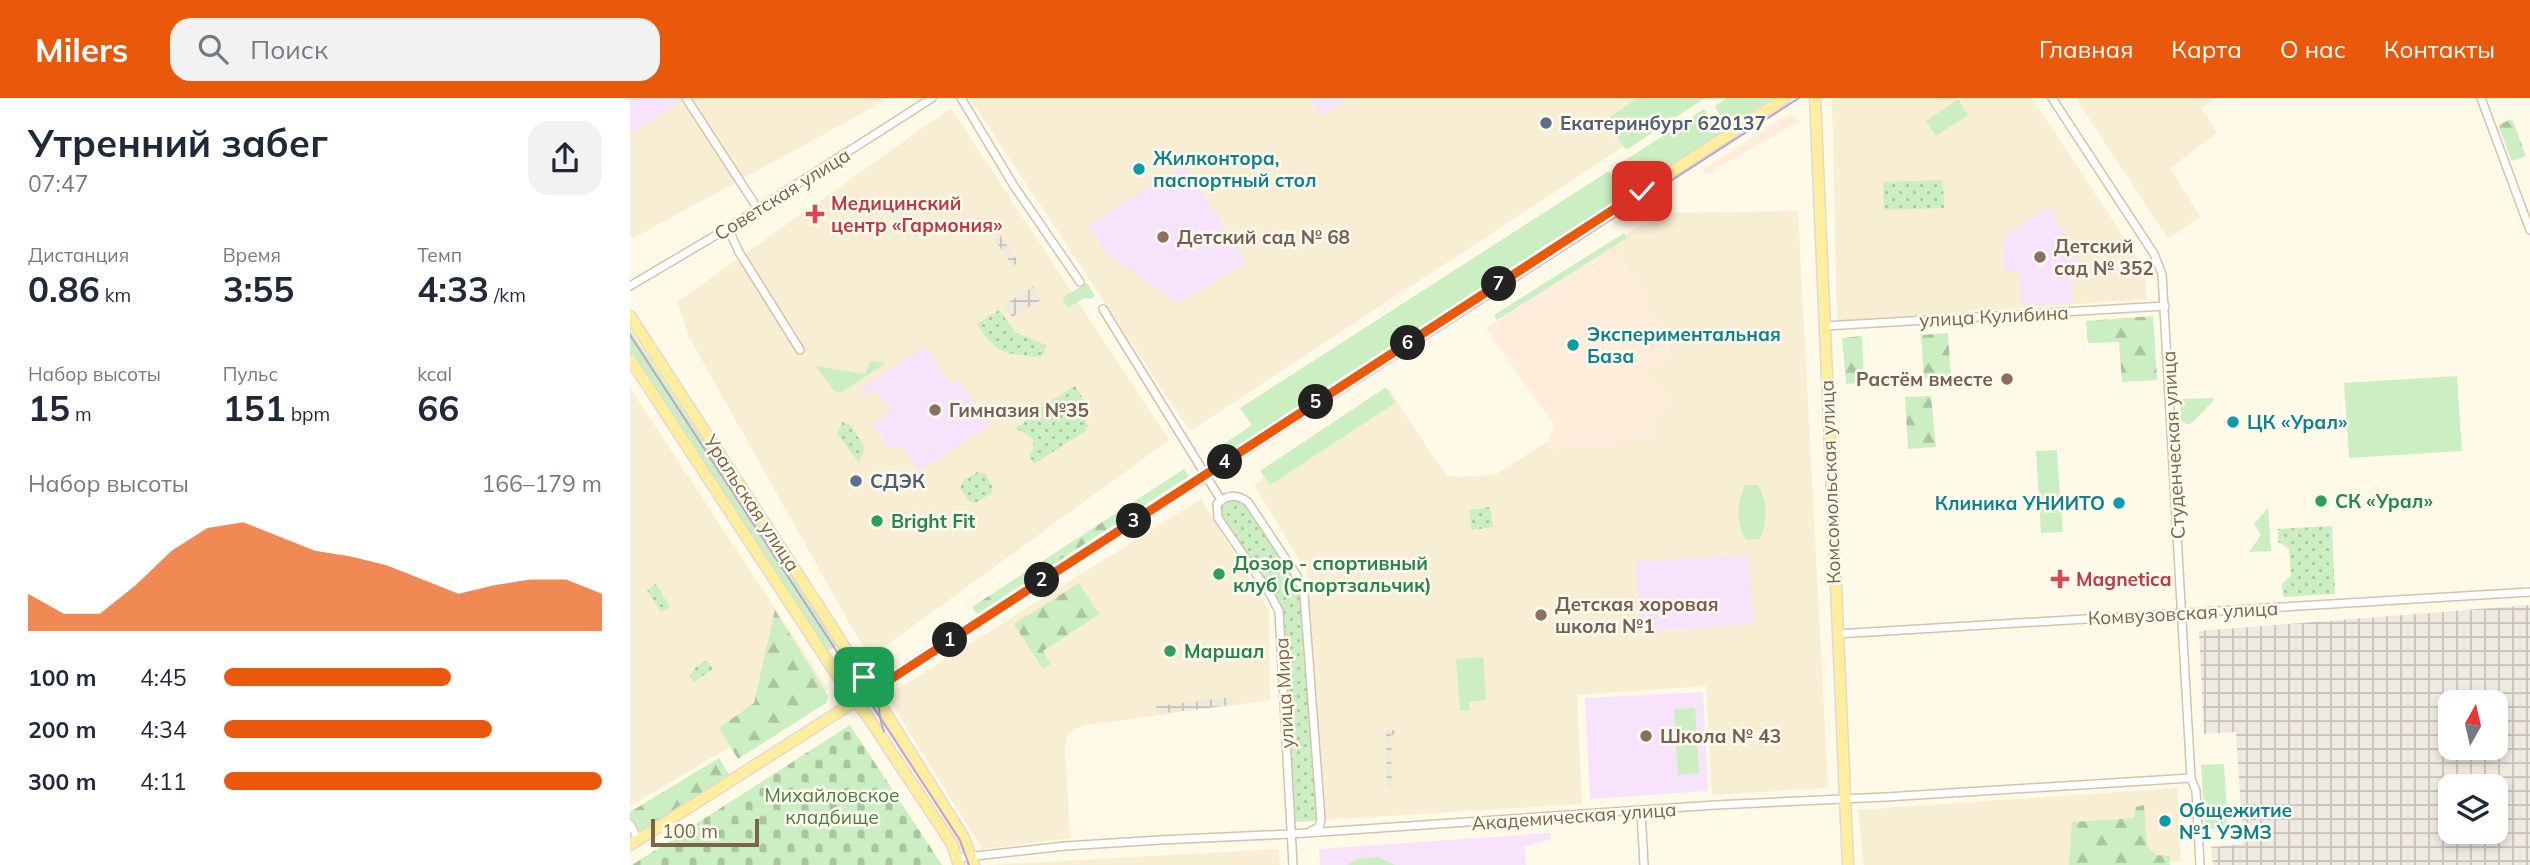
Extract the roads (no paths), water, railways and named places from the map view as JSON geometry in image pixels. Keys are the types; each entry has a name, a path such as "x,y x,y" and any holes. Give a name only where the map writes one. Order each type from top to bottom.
{"main road":[{"path":"634,842 872,691 1785,98"},
{"name":"Комсомольская улица","path":"1815,98 1848,865"},
{"name":"Уральская улица","path":"630,316 872,691 964,838 973,860"},
{"name":"Уральская улица","path":"630,359 952,844 958,861"}],"street":[{"path":"686,98 758,209"},
{"name":"Советская улица","path":"630,286 729,228 932,98"},
{"path":"961,98 1014,186 1080,282"},
{"path":"2481,98 2530,230"},
{"name":"Студенческая улица","path":"2053,99 2154,254 2162,274 2192,778 2196,791 2200,865"},
{"path":"729,228 739,252 800,350"},
{"name":"улица Кулибина","path":"1824,327 2165,306"},
{"name":"улица Мира","path":"1102,309 1222,500"},
{"name":"улица Мира","path":"1293,865 1279,611 1218,517 1217,504 1236,495 1248,502 1297,576 1304,595 1321,820 1319,827 1307,833"},
{"name":"Комвузовская улица","path":"1837,634 2530,592"},
{"name":"Академическая улица","path":"958,861 1012,851 1160,840 2192,778"},
{"path":"1641,811 1644,865"},
{"path":"630,824 634,842"}],"tram line":[{"path":"884,732 879,707 882,696 891,685 1799,98"},
{"path":"630,335 960,840 969,865"}],"place":[{"name":"Екатеринбург 620137","path":"1546,123"},
{"name":"Жилконтора, паспортный стол","path":"1139,169"},
{"name":"Медицинский центр «Гармония»","path":"815,214"},
{"name":"Детский сад № 68","path":"1163,237"},
{"name":"Детский сад № 352","path":"2040,257"},
{"name":"Экспериментальная База","path":"1573,345"},
{"name":"Растём вместе","path":"2007,379"},
{"name":"Гимназия №35","path":"935,410"},
{"name":"ЦК «Урал»","path":"2233,422"},
{"name":"СДЭК","path":"856,481"},
{"name":"СК «Урал»","path":"2321,501"},
{"name":"Клиника УНИИТО","path":"2119,503"},
{"name":"Bright Fit","path":"877,521"},
{"name":"Дозор - спортивный клуб (Спортзальчик)","path":"1219,574"},
{"name":"Magnetica","path":"2060,579"},
{"name":"Детская хоровая школа №1","path":"1541,615"},
{"name":"Маршал","path":"1170,651"},
{"name":"Школа № 43","path":"1646,736"},
{"name":"Общежитие №1 УЭМЗ","path":"2165,821"}],"park label":[{"name":"Михайловское кладбище","path":"832,806"}]}
